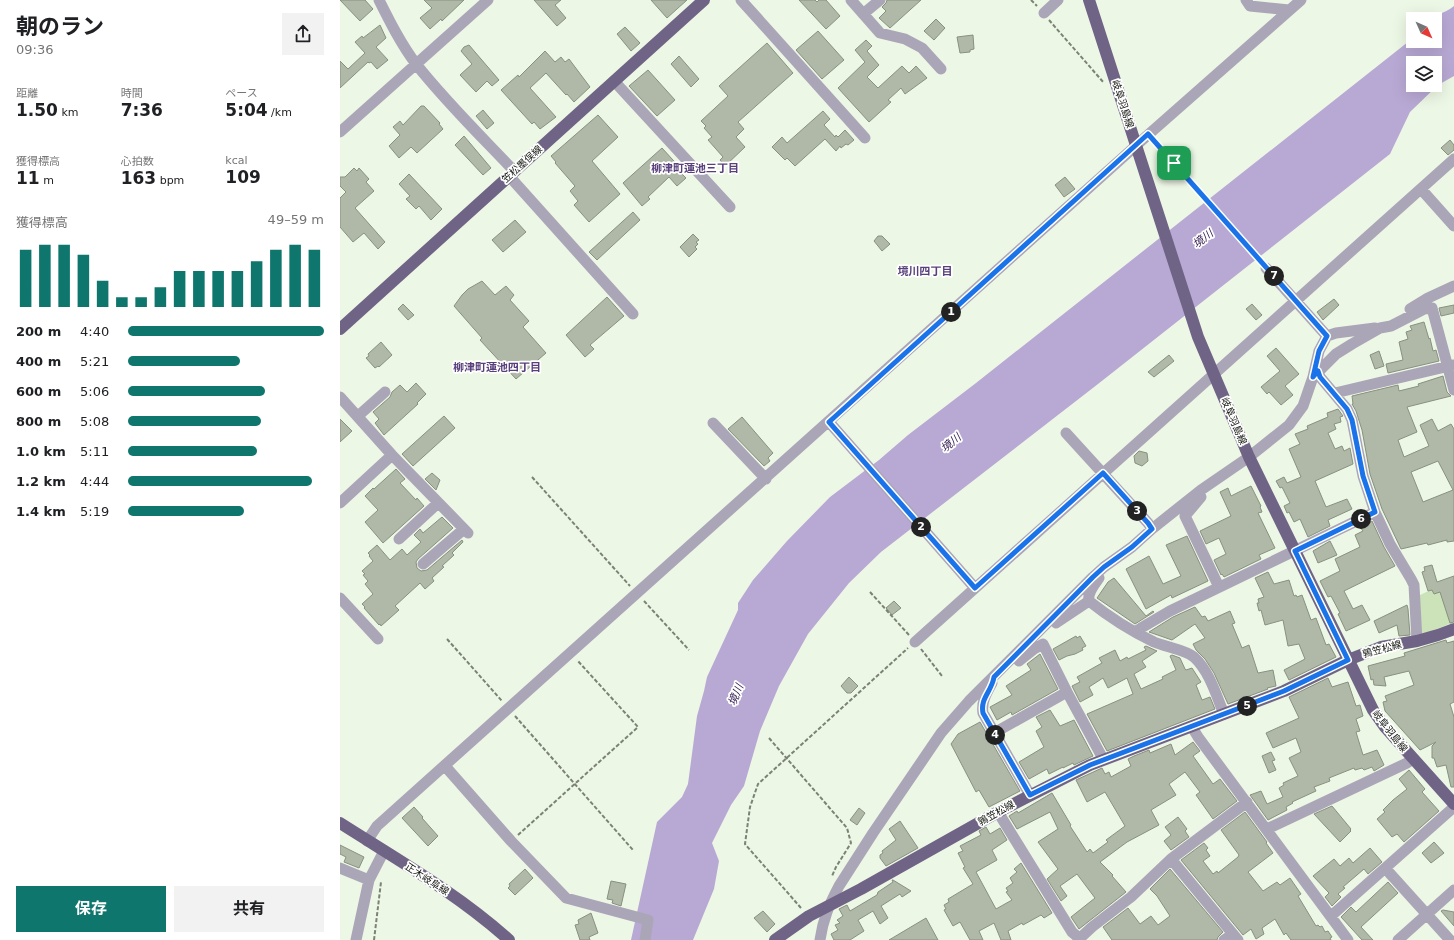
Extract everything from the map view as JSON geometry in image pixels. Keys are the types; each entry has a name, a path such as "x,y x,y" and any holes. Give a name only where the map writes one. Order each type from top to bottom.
{"main road":[{"name":"笠松墨俣線","path":"340,328 704,0"},
{"name":"岐阜羽島線","path":"1089,0 1198,337 1249,456 1373,710 1385,727 1454,805"},
{"name":"鶉笠松線","path":"775,940 809,916 998,812 1090,765 1284,691 1348,660 1381,648 1438,635 1454,629"},
{"name":"正木岐阜線","path":"340,823 436,884 491,923 509,940"}],"street":[{"path":"379,0 395,31 416,64 632,314"},
{"path":"340,132 488,0"},
{"path":"741,0 865,138"},
{"path":"851,0 880,33 905,39 922,48 941,69"},
{"path":"863,14 880,0"},
{"path":"1044,13 1058,0"},
{"path":"1246,0 1250,6 1290,10"},
{"path":"368,841 377,826 766,479 1148,134 1300,0"},
{"path":"614,81 730,206"},
{"path":"915,642 1454,159"},
{"path":"1420,189 1454,226"},
{"path":"1266,268 1327,336"},
{"path":"1315,374 1336,354 1428,298 1454,286"},
{"path":"820,940 823,922 828,906 839,886 873,833 942,733 969,701 1104,567 1132,547 1152,529 1202,490 1289,425 1303,406 1315,374 1319,351 1327,336 1336,333 1391,326 1424,309 1432,308 1454,292"},
{"path":"1432,308 1451,365 1454,390"},
{"path":"1335,394 1451,365"},
{"path":"1315,374 1320,377 1335,394 1347,409 1352,420 1363,476 1375,512 1390,544 1414,585 1417,640"},
{"path":"358,416 385,392"},
{"path":"340,397 392,455 466,531 423,564"},
{"path":"829,422 858,453 975,588"},
{"path":"713,423 766,479"},
{"path":"1066,433 1152,529"},
{"path":"340,502 392,455"},
{"path":"1202,490 1203,495 1185,516 1219,587"},
{"path":"399,538 438,503"},
{"path":"1135,632 1170,610 1375,512"},
{"path":"1089,601 1088,597 1093,586 1104,572 1104,567"},
{"path":"340,598 378,639"},
{"path":"1041,630 1043,633 1069,613 1089,601"},
{"path":"1089,601 1135,632 1170,648 1182,650 1194,656 1203,667 1210,680 1224,714"},
{"path":"1002,669 1008,668 1042,644 1101,755 1102,760"},
{"path":"994,677 982,706 983,713 1030,795"},
{"path":"994,733 1067,692"},
{"path":"1192,727 1348,940"},
{"path":"1267,829 1413,759"},
{"path":"445,766 511,841 566,898 648,920 645,940"},
{"path":"998,812 1072,932 1078,939 1132,897 1171,859 1247,802"},
{"path":"1331,916 1454,805"},
{"path":"356,940 370,880 384,851"},
{"path":"1171,859 1231,938"},
{"path":"340,868 370,880"},
{"path":"1385,868 1450,940"},
{"path":"1398,940 1454,890"}],"path":[{"path":"1044,13 1108,88"},
{"path":"1148,134 1266,268"},
{"path":"532,477 637,594 690,650"},
{"path":"870,592 915,642 942,676"},
{"path":"447,639 633,850"},
{"path":"809,916 745,844 750,807 758,784 915,642"},
{"path":"511,841 638,727 571,653"},
{"path":"769,738 847,828 850,843 836,867 830,881"},
{"path":"374,940 381,882 379,874 375,868"}],"green space":[{"path":"1441,585 1452,625 1449,624 1422,635 1418,596"}],"water":[{"name":"境川","path":"1454,6 1454,76 1442,83 1442,56 1406,56 1406,92 1431,92 1410,112 1390,154 1098,384 881,552 849,583 808,634 779,686 760,731 744,786 731,805 712,843 719,861 714,889 693,940 631,940 657,822 682,797 688,784 697,716 707,677 738,610 738,603 753,580 787,541 830,497 879,460 908,435 1406,44 1406,48 1442,48 1442,12"}],"building":[{"path":"340,0 365,0 373,9 360,21"},
{"path":"424,0 464,0 442,21 441,19 430,29 420,18 432,8"},
{"path":"534,0 561,0 555,5 566,18 557,26"},
{"path":"651,0 687,0 667,18"},
{"path":"799,0 815,0 817,2 819,0 826,0 840,16 826,29"},
{"path":"887,0 921,0 890,28 879,18 886,11 882,7"},
{"path":"936,19 945,28 934,40 924,31"},
{"path":"380,25 386,38 376,47 388,60 377,69 371,62 368,62 340,88 340,61 348,69 365,53 355,42"},
{"path":"625,27 640,43 631,51 617,34"},
{"path":"818,31 844,60 822,79 796,50"},
{"path":"973,35 974,49 970,50 970,52 960,53 957,37"},
{"path":"866,40 872,46 867,51 879,65 867,77 878,88 902,66 909,73 916,66 927,78 905,94 901,88 888,100 891,102 869,122 838,88 865,62 855,50"},
{"path":"767,43 793,73 738,122 744,129 736,137 745,147 725,166 720,160 723,157 708,140 712,137 704,128 706,126 701,121 728,96 719,86"},
{"path":"469,45 499,80 492,86 487,81 476,92 460,75 472,64 461,51 464,47"},
{"path":"545,51 555,62 561,57 565,62 569,59 590,87 574,102 546,73 530,88 556,117 540,129 534,122 532,124 501,90 518,75 519,77"},
{"path":"679,56 699,79 691,87 671,64"},
{"path":"648,70 675,100 657,116 629,86"},
{"path":"421,106 424,106 440,123 439,124 443,129 417,153 411,147 399,158 389,146 400,135 393,127 400,121 403,125"},
{"path":"483,110 494,123 487,129 476,116"},
{"path":"823,111 830,119 824,125 835,137 836,135 838,137 845,130 854,140 841,148 840,146 836,151 825,139 795,166 787,158 785,160 772,147 782,137 787,143"},
{"path":"598,115 618,137 592,161 620,194 589,222 574,205 578,201 570,191 575,186 555,163 556,162 551,156"},
{"path":"464,136 491,168 483,175 455,145"},
{"path":"1450,140 1454,145 1454,150 1448,155 1441,148"},
{"path":"662,148 683,171 681,173 686,178 677,186 669,177 648,197 650,199 642,206 623,183"},
{"path":"354,168 357,171 359,168 369,179 366,182 374,191 355,208 385,242 378,249 364,233 353,242 340,227 340,198 346,192 340,186 340,177 345,177"},
{"path":"409,174 442,209 431,220 419,206 416,209 406,199 410,196 399,184"},
{"path":"1065,177 1075,189 1064,197 1055,185"},
{"path":"633,212 640,220 597,260 589,252"},
{"path":"515,220 526,232 503,252 492,240"},
{"path":"693,234 699,240 696,242 698,244 695,247 697,249 689,257 680,247"},
{"path":"878,236 882,236 890,244 882,251 874,241"},
{"path":"482,281 495,295 506,286 514,295 510,300 529,321 523,327 546,353 516,379 480,340 482,338 454,306 468,289"},
{"path":"607,297 624,316 590,345 594,349 585,357 566,335"},
{"path":"1334,299 1339,305 1323,320 1317,312"},
{"path":"403,304 414,315 408,320 398,309"},
{"path":"1252,304 1262,315 1256,320 1246,309"},
{"path":"1454,305 1454,313 1441,316 1439,308"},
{"path":"1424,322 1433,351 1436,350 1439,361 1388,373 1386,364 1403,360 1399,342 1408,339 1406,332 1412,330 1410,326"},
{"path":"381,342 392,355 379,367 378,366 375,368 366,358 369,356 368,354"},
{"path":"1276,348 1299,374 1285,386 1293,395 1281,405 1269,392 1267,394 1261,387 1280,371 1267,356"},
{"path":"1379,351 1384,366 1375,369 1370,355"},
{"path":"1169,355 1174,361 1154,377 1148,372"},
{"path":"1443,376 1447,392 1451,396 1407,407 1417,432 1398,440 1404,457 1429,446 1420,425 1432,419 1438,431 1451,424 1454,429 1454,541 1447,542 1447,540 1428,545 1427,543 1401,549 1382,509 1370,474 1362,430 1356,411 1352,404 1352,396 1398,385 1399,391 1419,386 1418,384","holes":["1438,461 1453,490 1423,502 1411,472"]},
{"path":"416,383 426,394 417,403 418,404 384,435 375,423 379,419 373,412 390,397 392,392 400,385 407,392"},
{"path":"1338,409 1343,416 1340,417 1341,422 1334,424 1336,429 1328,433 1335,449 1342,446 1344,451 1350,448 1353,464 1315,481 1326,507 1347,499 1352,509 1328,520 1330,526 1308,537 1300,519 1294,522 1289,512 1287,513 1284,506 1290,503 1282,487 1280,488 1276,481 1284,477 1287,483 1301,477 1289,449 1300,444 1295,434 1308,429 1307,426 1328,417 1327,413"},
{"path":"444,416 455,428 413,466 402,454"},
{"path":"742,417 773,453 768,458 770,461 764,466 728,429"},
{"path":"340,419 352,431 340,442"},
{"path":"1139,451 1147,453 1148,461 1142,466 1135,463 1134,456"},
{"path":"396,469 405,479 400,483 416,500 417,498 424,506 383,543 365,522 378,510 365,496"},
{"path":"432,473 440,480 436,490 425,479"},
{"path":"1251,486 1261,506 1262,512 1258,513 1275,548 1259,555 1261,559 1224,577 1222,574 1221,575 1214,560 1226,554 1219,538 1206,544 1200,531 1231,516 1220,492 1228,488 1231,496"},
{"path":"442,517 453,528 418,559 416,562 417,568 421,571 427,570 462,540 463,542 452,553 454,555 442,566 444,567 432,578 434,581 425,589 420,583 395,606 399,610 381,626 380,624 379,625 362,604 373,594 365,584 368,581 363,575 365,574 362,571 373,561 368,553 377,545 390,560 402,549 407,555 421,542 414,535 420,529 423,533"},
{"path":"1372,521 1395,566 1344,591 1353,609 1362,605 1370,620 1346,631 1338,614 1340,613 1331,596 1328,597 1320,581 1340,571 1335,559 1360,547 1355,535 1363,531 1360,527"},
{"path":"1187,536 1208,581 1172,598 1171,595 1146,609 1126,569 1149,556 1163,584 1181,576 1166,545"},
{"path":"1330,541 1337,555 1318,563 1313,551"},
{"path":"1432,565 1437,582 1454,576 1454,622 1450,623 1440,592 1434,594 1432,590 1428,591 1422,572 1425,571 1424,567"},
{"path":"1268,572 1274,584 1289,580 1294,596 1296,595 1297,597 1302,595 1311,620 1316,618 1326,645 1329,644 1336,657 1289,680 1284,670 1305,659 1299,644 1288,646 1283,620 1265,625 1261,610 1259,611 1257,603 1259,603 1258,599 1264,597 1255,578"},
{"path":"1114,578 1146,616 1153,611 1154,612 1135,624 1097,598 1108,582"},
{"path":"894,601 901,608 892,615 886,608"},
{"path":"1407,605 1410,635 1399,636 1397,625 1379,633 1374,621"},
{"path":"1195,607 1202,617 1205,616 1208,621 1230,611 1235,623 1232,624 1242,648 1249,645 1258,673 1273,670 1276,686 1267,688 1268,689 1228,704 1214,673 1193,644 1205,638 1195,624 1172,640 1149,632 1173,617"},
{"path":"1076,636 1077,638 1080,636 1086,646 1082,648 1083,650 1059,660 1053,649"},
{"path":"1446,640 1447,643 1454,641 1454,702 1450,704 1454,717 1454,787 1451,787 1446,765 1437,767 1434,758 1432,758 1432,746 1436,742 1420,750 1385,711 1383,702 1387,701 1385,696 1414,685 1409,671 1384,677 1386,686 1374,685 1373,679 1371,680 1368,666 1405,656 1404,653"},
{"path":"1146,646 1157,651 1142,661 1146,667 1134,674 1141,689 1163,679 1162,677 1176,670 1170,656 1172,655 1180,658 1186,670 1192,668 1201,682 1196,685 1202,700 1210,697 1215,709 1107,751 1087,714 1133,694 1127,678 1108,688 1103,678 1089,687 1093,695 1080,702 1072,686 1080,682 1077,677 1102,663 1099,658 1115,650 1120,661 1127,657 1128,659 1146,650 1144,647"},
{"path":"1040,654 1058,689 1012,715 1011,712 997,720 990,707 1012,695 1006,686 1031,670 1027,664"},
{"path":"849,677 858,686 851,693 847,693 841,686"},
{"path":"1328,678 1332,687 1348,682 1356,706 1360,705 1363,716 1356,719 1360,731 1356,732 1363,755 1377,750 1384,765 1374,771 1372,767 1364,770 1362,768 1355,770 1354,768 1329,778 1330,781 1314,787 1316,791 1292,802 1293,803 1286,807 1287,810 1268,820 1250,795 1261,791 1267,804 1283,797 1279,788 1284,785 1283,783 1298,776 1289,758 1301,752 1296,738 1273,748 1266,733 1299,718 1289,697"},
{"path":"1050,710 1060,726 1074,720 1093,756 1049,774 1047,769 1029,779 1019,762 1044,747 1036,731 1042,727 1036,717"},
{"path":"980,722 1020,791 989,807 979,790 976,792 951,744 958,734"},
{"path":"1193,742 1200,751 1193,756 1213,784 1220,779 1237,801 1213,819 1196,795 1200,792 1185,772 1169,784 1176,795 1151,810 1159,825 1127,842 1100,862 1113,875 1112,876 1126,892 1079,929 1071,917 1095,898 1077,874 1060,886 1067,896 1061,901 1047,879 1058,869 1038,842 1058,829 1050,812 1017,829 1009,816 1017,811 1018,813 1052,793 1071,825 1070,826 1087,852 1090,849 1093,853 1108,842 1106,840 1125,826 1105,792 1087,802 1076,780 1102,768 1105,774 1109,772 1111,777 1131,766 1128,759 1134,756 1149,750 1150,753 1171,744 1175,755"},
{"path":"1271,752 1275,760 1272,761 1276,770 1269,773 1262,756"},
{"path":"1409,770 1425,789 1422,792 1439,811 1404,842 1397,834 1392,837 1377,819 1385,812 1383,810 1393,800 1407,789 1399,779"},
{"path":"1332,806 1351,829 1351,831 1340,842 1314,814"},
{"path":"414,807 438,836 428,846 402,818"},
{"path":"859,808 865,813 857,825 850,820"},
{"path":"1245,812 1267,842 1266,843 1273,853 1248,872 1263,891 1277,882 1280,885 1290,878 1301,894 1298,896 1316,926 1322,926 1325,932 1328,931 1332,937 1330,938 1331,940 1291,940 1286,933 1284,935 1275,919 1262,928 1264,934 1256,939 1251,929 1243,935 1181,860 1204,843 1208,848 1206,850 1210,856 1203,861 1213,874 1217,871 1218,873 1239,855 1221,830"},
{"path":"1178,817 1187,829 1185,831 1189,837 1171,850 1164,841 1171,835 1165,827"},
{"path":"900,821 918,848 886,866 880,858 880,855 883,853 882,851 896,840 889,829"},
{"path":"986,827 990,834 1000,828 1007,840 992,850 997,860 976,872 996,909 1012,900 1006,892 1008,891 1006,888 1013,883 1010,878 1017,872 1014,869 1021,863 1052,913 1044,918 1041,915 1008,931 1011,940 1001,940 994,923 979,931 983,940 970,940 960,922 953,926 944,910 946,909 944,905 949,902 948,899 973,884 963,868 965,867 958,853 963,851 960,846 981,835 979,831"},
{"path":"1434,842 1444,853 1431,863 1422,853"},
{"path":"340,845 364,857 359,868 344,862 346,857 340,854"},
{"path":"1370,848 1382,862 1368,874 1364,869 1343,887 1345,888 1338,894 1341,897 1332,906 1325,897 1329,893 1313,876 1334,859 1340,866 1349,858 1353,863"},
{"path":"525,869 533,878 515,895 508,888 510,886 509,884"},
{"path":"1170,869 1223,932 1217,940 1112,940 1103,927 1128,908 1140,924 1151,916 1158,925 1170,916 1157,896 1150,889"},
{"path":"892,880 911,891 902,897 900,894 881,906 888,918 880,924 873,911 858,920 864,931 850,940 834,940 831,934 838,930 835,925 840,923 837,920 843,916 839,909 847,905 850,911 877,895 878,892 893,882"},
{"path":"611,881 626,884 621,906 612,903 613,900 607,899"},
{"path":"1388,882 1398,893 1361,927 1373,940 1362,940 1341,917 1351,907 1356,912"},
{"path":"763,911 775,924 767,932 754,918"},
{"path":"1441,911 1454,912 1454,926"},
{"path":"591,913 598,933 589,937 590,940 580,940 575,925 579,924 578,920"},
{"path":"926,918 938,940 889,940"}],"district":[{"name":"柳津町蓮池三丁目","path":"695,168"},
{"name":"境川四丁目","path":"925,271"},
{"name":"柳津町蓮池四丁目","path":"497,367"}],"route":[{"path":"1148,134 1174,163 1327,336 1319,351 1313,377 1318,371 1320,377 1347,409 1352,420 1363,476 1375,512 1295,551 1348,660 1284,691 1090,765 1030,795 983,713 982,706 987,692 993,682 994,677 1093,577 1104,567 1132,547 1152,529 1103,473 975,588 858,453 829,422 1148,134"}]}
